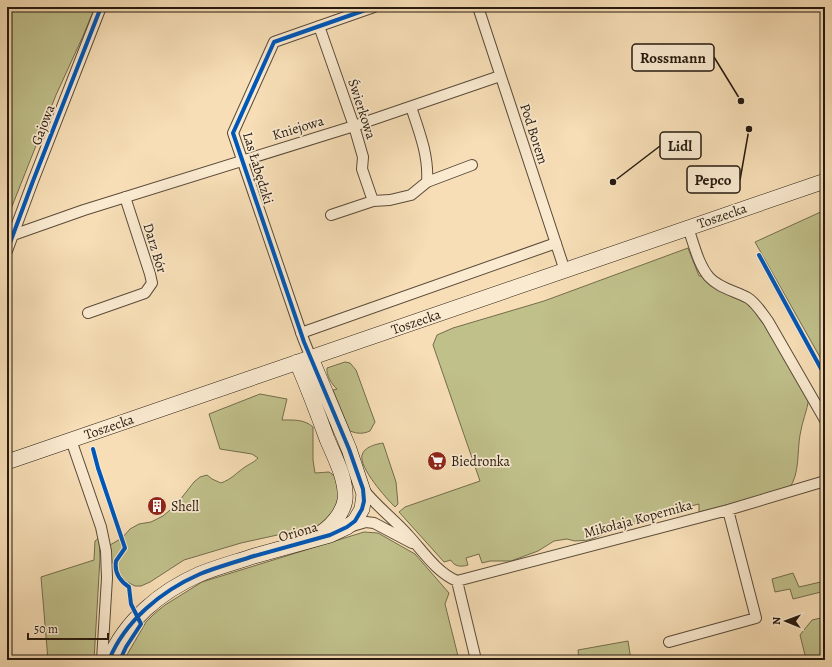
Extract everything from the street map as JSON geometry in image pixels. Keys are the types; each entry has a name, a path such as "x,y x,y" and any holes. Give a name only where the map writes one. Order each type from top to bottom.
{"main road":[{"name":"Toszecka","path":"7,462 825,181"},
{"path":"304,360 349,449 368,498 348,512 344,485 304,360"},
{"path":"336,459 349,449"},
{"name":"Oriona","path":"109,660 131,623 148,606 183,582 216,568 308,540 330,535 348,512"}],"street":[{"name":"Gajowa","path":"7,251 32,181 101,7"},
{"name":"Las Łabędzki","path":"304,360 301,333 233,133 274,42 374,7"},
{"name":"Pod Borem","path":"478,7 565,271"},
{"name":"Świerkowa","path":"320,26 354,126 363,158 362,169 373,201"},
{"name":"Kniejowa","path":"13,235 84,210 354,126 500,76"},
{"path":"410,107 425,151 428,172 427,182"},
{"path":"331,215 373,201 390,200 411,195 427,182 472,165"},
{"name":"Darz Bór","path":"88,313 145,293 152,283 125,197"},
{"path":"688,228 701,262 709,276 715,282 749,298 759,308 825,420"},
{"name":"Toszecka","path":"301,333 556,243"},
{"path":"71,440 101,527 105,545 106,578 102,660"},
{"name":"Mikołaja Kopernika","path":"457,582 728,510 825,481"},
{"path":"368,498 408,534 418,547 447,577 457,582 476,660"},
{"path":"669,642 756,618 728,510"},
{"path":"348,512 374,523 418,547"},
{"path":"348,512 366,522 374,523"}],"green space":[{"path":"7,7 95,7 56,95 7,219"},
{"path":"825,210 820,225 825,232 825,366 755,242"},
{"path":"688,248 699,276 709,276 749,298 809,398 800,435 797,470 793,483 789,489 699,512 699,504 678,509 674,514 621,527 589,540 575,541 567,539 554,541 538,551 511,561 490,561 482,563 479,554 466,558 468,565 466,566 456,565 451,560 444,562 399,512 405,507 480,481 433,345 437,335 453,328 544,301"},
{"path":"345,362 350,363 356,370 375,422 370,431 356,433 350,431 333,390 337,389 328,377 327,368"},
{"path":"260,394 287,399 282,420 302,421 313,427 313,460 315,473 329,472 336,477 341,491 336,514 311,533 291,532 241,543 184,560 150,582 141,586 135,586 127,582 119,574 112,562 110,545 122,538 130,529 139,524 151,522 163,516 176,505 194,482 200,477 207,475 221,483 231,478 258,458 252,454 220,449 209,414"},
{"path":"383,443 396,482 398,504 395,507 374,482 362,461 362,455 365,450 374,445"},
{"path":"364,532 378,533 415,554 449,593 445,604 459,660 124,660 146,622 154,614 165,605 202,582"},
{"path":"99,538 100,558 94,660 48,660 41,577 94,560 95,541"},
{"path":"793,573 799,587 825,581 825,591 793,599 790,589 775,592 772,579"},
{"path":"825,617 825,660 803,660 805,655 800,635 812,620"},
{"path":"628,641 631,660 579,660 578,650"}],"cycle path":[{"path":"7,251 101,7"},
{"path":"109,660 124,632 158,598 172,589 200,574 213,569 330,535 347,527 355,521 362,509 364,501 363,489 349,449 304,342 233,133 274,42 374,7"},
{"path":"759,255 825,376"},
{"path":"93,449 125,548 116,561 117,573 120,579 129,587 131,604 141,624 126,647 120,660"}],"place":[{"name":"Rossmann","path":"741,101"},
{"name":"Pepco","path":"749,129"},
{"name":"Lidl","path":"613,182"},
{"name":"Biedronka","path":"437,461"},
{"name":"Shell","path":"157,506"}]}
